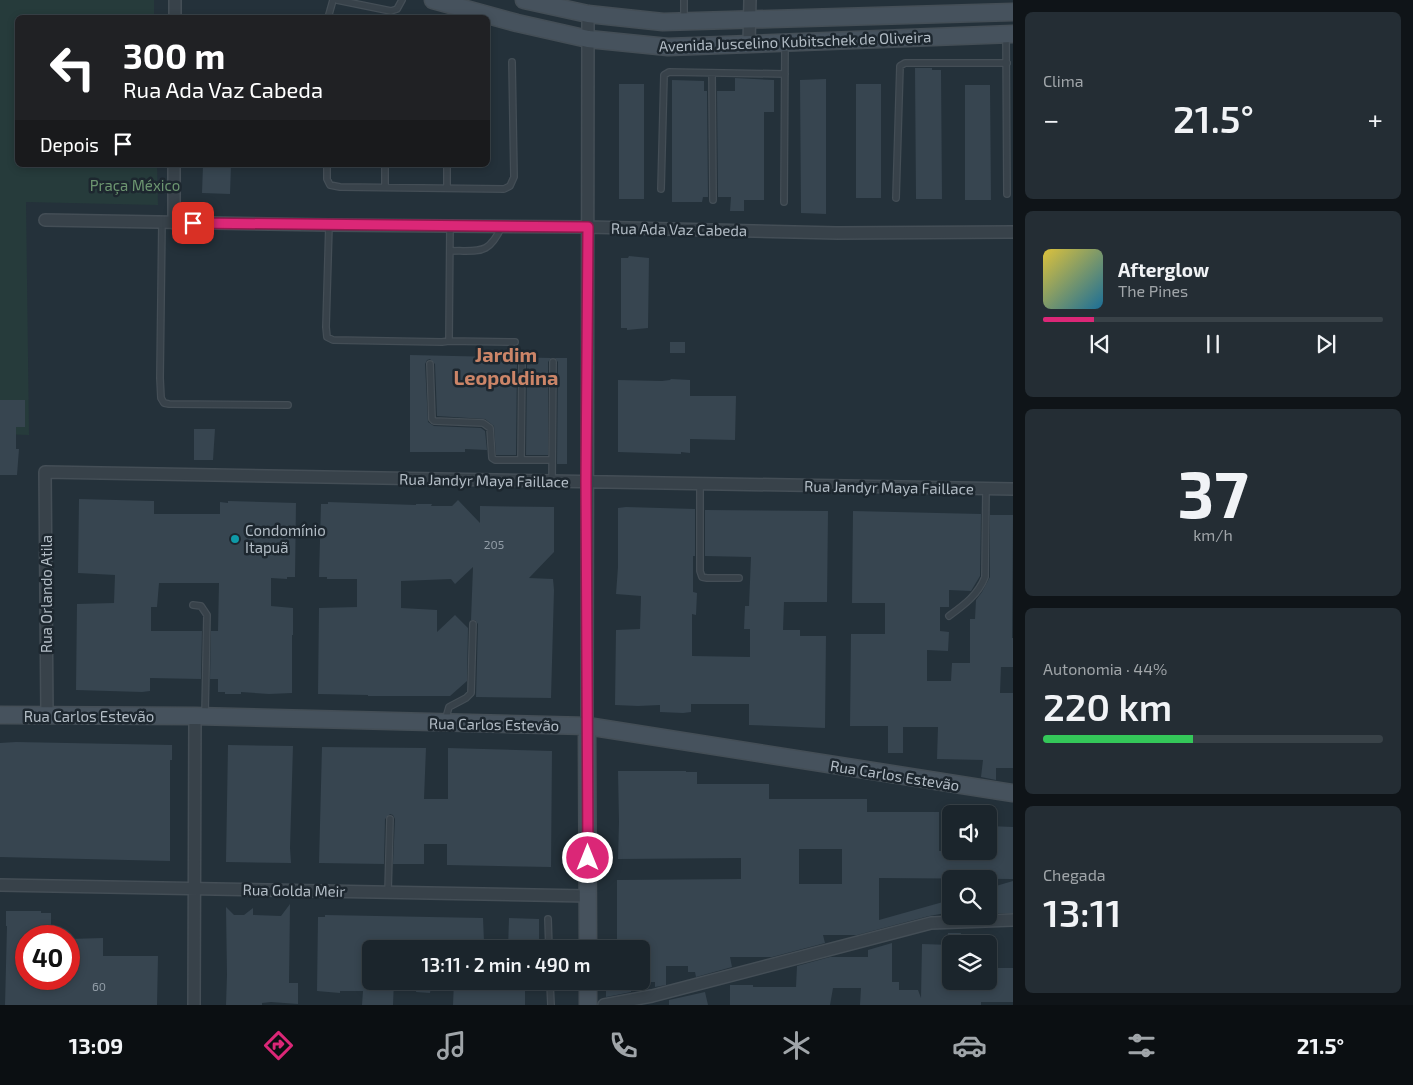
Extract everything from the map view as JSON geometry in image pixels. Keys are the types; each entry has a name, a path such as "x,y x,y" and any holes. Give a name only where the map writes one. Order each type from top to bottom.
{"street":[{"path":"175,0 175,15"},
{"name":"Avenida Juscelino Kubitschek de Oliveira","path":"432,0 588,39 668,47 1010,34"},
{"path":"516,0 517,22"},
{"name":"Avenida Juscelino Kubitschek de Oliveira","path":"524,0 588,14 663,22 1013,12"},
{"path":"749,44 750,0"},
{"path":"588,14 586,482 588,940"},
{"path":"174,167 174,223"},
{"name":"Rua Ada Vaz Cabeda","path":"45,220 588,227 837,233 1013,232"},
{"name":"Rua Jandyr Maya Faillace","path":"45,472 1013,489"},
{"name":"Rua Orlando Atila","path":"45,472 47,715"},
{"name":"Rua Carlos Estevão","path":"0,715 200,716 587,726 1013,793"},
{"path":"194,1005 194,888 200,716"},
{"name":"Rua Golda Meir","path":"0,885 588,896"},
{"path":"604,1005 652,996 931,923 1013,920"},
{"path":"588,990 588,1005"}],"lane":[{"path":"329,15 335,0 391,11 396,9 402,0"},
{"path":"684,0 684,21"},
{"path":"1006,194 1007,63 1010,34"},
{"path":"784,202 786,43"},
{"path":"327,167 327,179 330,185 340,187 504,189 510,186 514,177 512,62"},
{"path":"896,198 900,66 905,64 1007,63"},
{"path":"661,190 664,75 670,72 785,74"},
{"path":"712,73 713,200"},
{"path":"385,167 385,187"},
{"path":"447,167 447,188"},
{"path":"162,222 160,378 161,398 164,403 288,405"},
{"path":"329,225 327,338 333,340 515,342"},
{"path":"449,341 450,226"},
{"path":"450,251 487,248 494,241 502,226"},
{"path":"552,482 553,362"},
{"path":"521,460 522,363"},
{"path":"430,364 432,419 434,421 483,423 490,428 492,458 495,460 552,460"},
{"path":"700,483 700,571 702,577 739,578"},
{"path":"949,616 970,600 981,588 985,577 986,489"},
{"path":"193,605 201,606 207,615 200,716"},
{"path":"445,723 449,707 466,698 471,693 473,624"},
{"path":"388,892 390,819"},
{"path":"548,919 549,940"},
{"path":"550,990 551,1005"}],"green space":[{"name":"Praça México","path":"0,0 154,0 154,15 15,15 15,167 157,167 158,205 26,202 29,435 0,434"}],"building":[{"path":"915,68 941,70 942,199 916,199"},
{"path":"735,78 774,80 774,112 764,112 764,200 744,200 744,211 730,211 731,197 718,197 717,91 735,91"},
{"path":"826,79 826,214 801,213 800,80"},
{"path":"672,80 704,81 704,91 707,91 708,197 703,197 702,202 672,202"},
{"path":"619,84 644,84 644,199 619,199"},
{"path":"856,84 881,84 881,198 856,198"},
{"path":"965,85 990,85 991,200 965,200"},
{"path":"203,167 231,167 230,194 202,193"},
{"path":"629,256 649,258 648,328 627,330 627,328 621,328 621,258 628,258"},
{"path":"670,342 685,342 685,353 670,353"},
{"path":"410,355 551,358 548,362 548,455 526,455 527,363 523,358 519,359 517,363 516,455 496,455 494,426 485,419 437,416 435,364 430,359 425,364 428,422 434,426 481,428 485,431 487,450 465,449 465,452 410,452"},
{"path":"555,358 567,358 567,464 557,464 558,362"},
{"path":"671,379 690,380 690,396 736,396 735,440 690,439 690,453 681,452 681,454 618,452 618,380 662,381"},
{"path":"0,400 25,400 25,427 16,427 16,449 19,449 17,475 0,475"},
{"path":"194,429 215,429 213,460 194,460"},
{"path":"79,499 154,501 154,514 220,514 220,502 228,503 228,501 296,503 295,577 287,577 287,579 271,578 271,606 293,608 292,693 241,692 241,694 225,694 225,692 218,692 218,679 210,679 211,631 218,631 219,583 159,583 157,607 151,607 151,631 202,631 201,679 150,678 150,691 142,692 76,690 77,604 114,603 115,575 78,573"},
{"path":"458,500 480,523 480,506 554,507 554,552 529,578 553,579 551,698 476,697 478,624 475,620 471,620 473,567 455,584 451,579 401,581 401,608 437,610 437,632 455,615 468,628 467,681 450,696 318,694 319,608 357,607 357,579 327,579 327,577 319,577 321,504 328,504 328,502 452,506"},
{"path":"618,508 695,509 693,592 697,593 696,615 692,614 692,656 750,657 750,629 744,629 745,606 749,606 751,557 705,556 705,510 828,511 827,602 784,602 783,630 800,630 800,636 826,636 825,728 749,725 749,704 691,704 691,712 683,713 660,712 660,705 615,705 616,630 640,629 641,596 616,594"},
{"path":"853,511 981,514 980,576 971,591 949,590 949,607 940,607 940,631 949,632 948,651 927,650 927,681 951,681 952,663 970,663 970,619 975,619 976,600 990,577 990,515 1013,515 1013,667 1001,667 1000,693 1013,693 1013,768 996,768 996,780 981,777 983,760 937,759 938,727 903,727 903,753 888,753 888,726 850,726 851,634 885,634 885,603 852,603"},
{"path":"0,743 172,745 172,760 170,760 170,861 0,857"},
{"path":"228,745 293,746 291,863 226,862"},
{"path":"322,747 426,748 424,799 448,799 448,748 552,751 551,867 447,865 447,844 424,844 424,864 393,864 395,819 390,814 385,819 384,864 319,863"},
{"path":"618,771 697,772 697,784 769,784 769,799 867,799 867,812 939,812 939,851 942,851 942,860 997,860 997,826 1013,827 1013,879 997,879 997,870 942,870 942,878 879,878 879,920 942,902 942,914 857,935 823,935 825,943 772,957 730,957 732,967 696,977 695,972 688,972 688,966 666,966 666,985 655,987 655,982 650,982 650,940 617,940 617,880 741,879 741,858 618,859","holes":["799,849 842,849 842,884 799,884"]},
{"path":"1013,881 1013,913 997,913 997,886"},
{"path":"290,904 289,983 298,983 298,1004 271,1002 262,1003 262,1005 226,1005 226,907 234,915 244,915 253,908 253,915 281,916"},
{"path":"6,911 41,911 41,913 51,913 51,925 15,925 15,990 80,990 80,939 103,938 103,956 158,956 157,1005 5,1005"},
{"path":"325,915 483,918 484,940 362,940 362,990 394,990 393,1005 362,1005 363,991 340,991 340,993 317,991 318,917 325,917"},
{"path":"509,918 539,919 539,940 508,940"},
{"path":"948,933 961,933 961,935 948,935"},
{"path":"892,943 892,982 899,982 899,990 918,990 921,998 922,944 942,945 942,990 997,990 997,968 1013,968 1013,1002 981,1002 981,1005 860,1005 861,988 833,988 830,1005 730,1005 730,985 796,987 797,966 830,957 868,957 868,950"},
{"path":"416,990 430,990 430,993 416,992"},
{"path":"454,990 525,990 525,1005 453,1005"},
{"path":"606,990 631,990 631,992 606,997"},
{"path":"705,992 708,1005 669,1005 669,1000"}],"place":[{"name":"Condomínio Itapuã","path":"235,539"}],"district":[{"name":"Jardim Leopoldina","path":"506,366"}],"route":[{"path":"193,223 588,227 586,482 588,858"}]}
